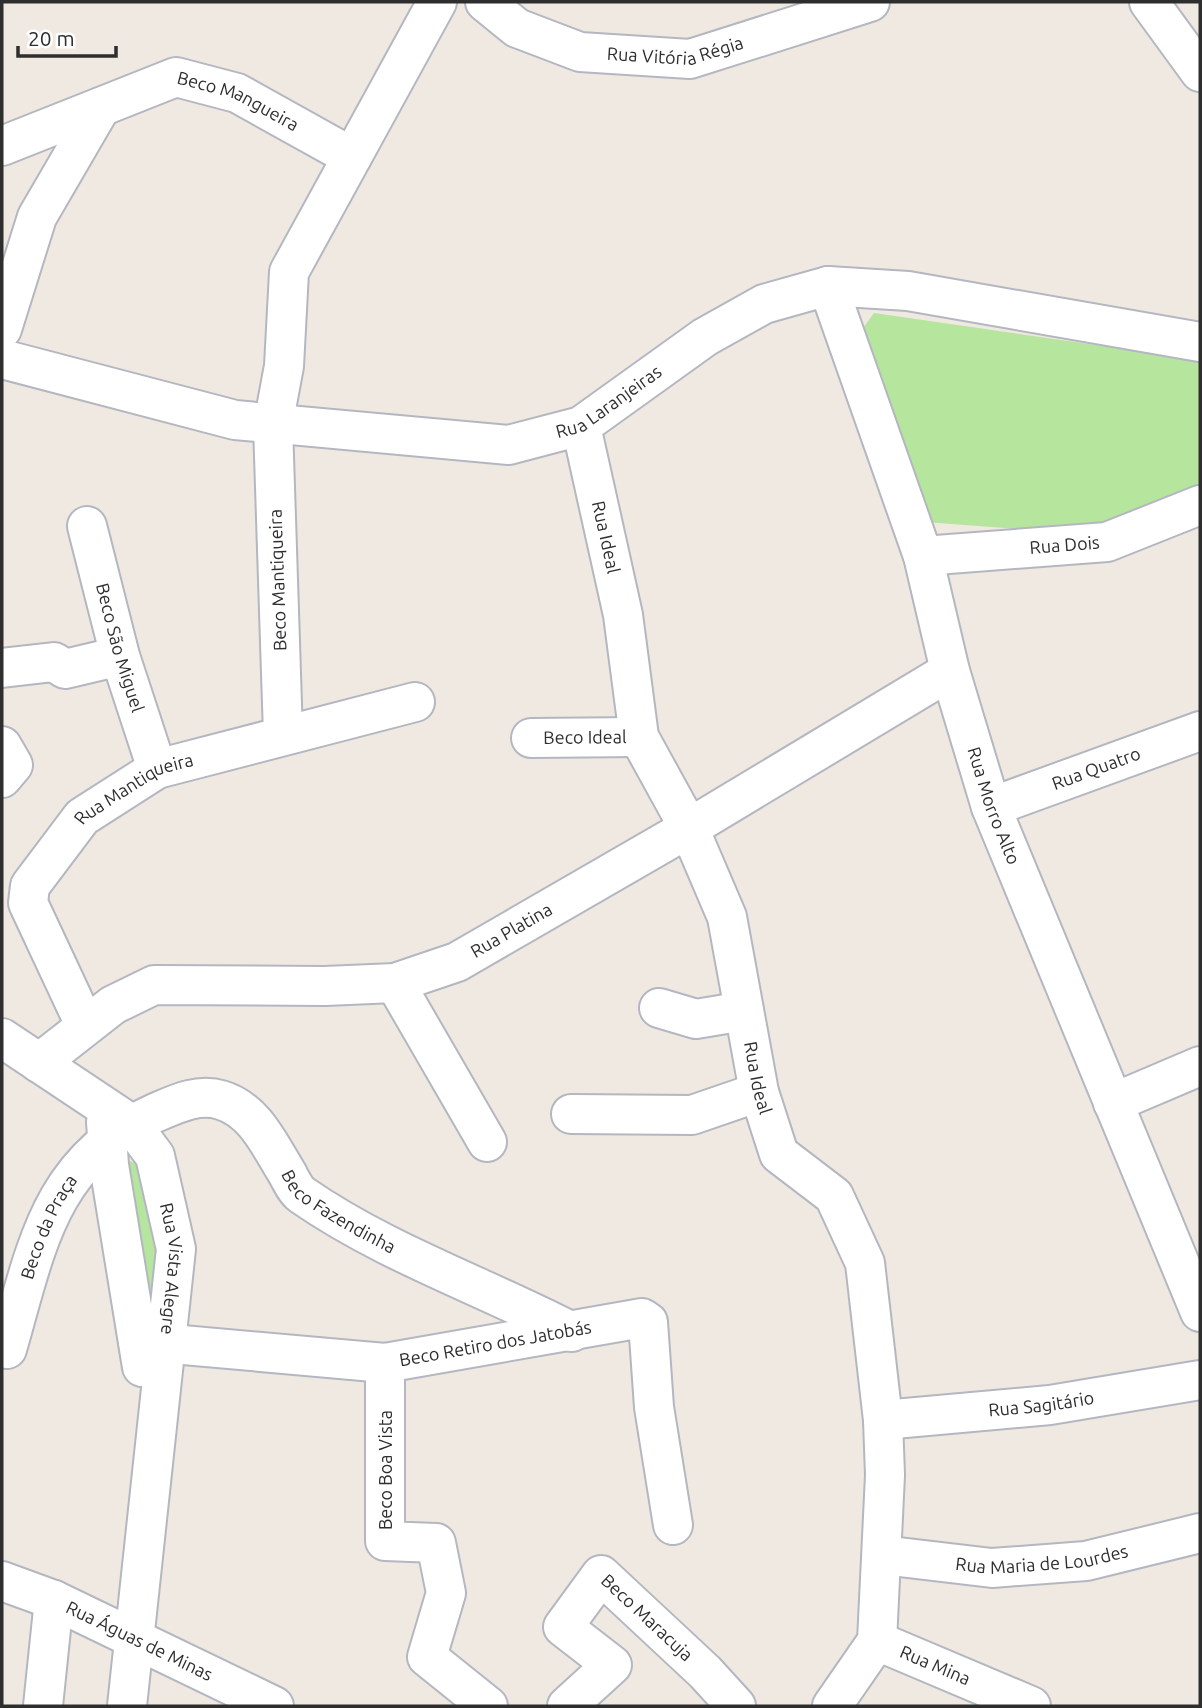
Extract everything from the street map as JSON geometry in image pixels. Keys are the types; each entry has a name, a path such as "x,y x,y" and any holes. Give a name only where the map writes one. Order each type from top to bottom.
{"street":[{"path":"273,425 284,366 289,272 436,2"},
{"name":"Rua Vitória Régia","path":"485,2 517,27 580,52 690,59 870,2"},
{"path":"1149,2 1200,72"},
{"name":"Beco Mangueira","path":"2,146 176,76 237,93 352,157"},
{"path":"2,329 37,217 101,107"},
{"name":"Rua Laranjeiras","path":"2,359 235,420 509,444 581,426 705,337 765,304 828,286 908,291 1085,319 1200,342"},
{"name":"Rua Morro Alto","path":"828,286 923,556 950,671 991,807 1200,1312"},
{"name":"Beco Mantiqueira","path":"273,425 283,734"},
{"name":"Rua Ideal","path":"581,426 623,615 639,737 689,828 727,918 759,1092 779,1154 834,1196 865,1264 883,1420 883,1555 877,1641"},
{"name":"Rua Dois","path":"923,556 1107,542 1200,505"},
{"name":"Beco São Miguel","path":"87,526 120,656 157,769"},
{"path":"2,668 54,662 65,669 120,656"},
{"name":"Rua Platina","path":"39,1063 114,1005 154,985 325,986 395,983 457,962 689,828 950,671"},
{"name":"Rua Mantiqueira","path":"85,1025 28,903 30,886 82,817 157,769 283,734 415,702"},
{"name":"Rua Quatro","path":"991,807 1200,731"},
{"name":"Beco Ideal","path":"531,738 639,737"},
{"path":"2,746 13,765 2,778"},
{"path":"395,983 487,1142"},
{"path":"659,1008 696,1019 744,1011"},
{"name":"Rua Vista Alegre","path":"2,1038 39,1063 155,1156 176,1249 152,1341"},
{"path":"1113,1102 1200,1066"},
{"path":"571,1114 692,1115 759,1092"},
{"name":"Beco Fazendinha","path":"114,1124 189,1098 221,1100 255,1121 299,1193 385,1242 572,1332"},
{"name":"Rua Vista Alegre","path":"114,1124 152,1341 153,1451 127,1706"},
{"name":"Beco da Praça","path":"2,1346 7,1349 43,1225 73,1175 114,1124"},
{"name":"Beco Retiro dos Jatobás","path":"152,1341 385,1363 642,1318 648,1322 654,1407 673,1525"},
{"name":"Beco Boa Vista","path":"385,1363 385,1541 436,1543 446,1593 427,1657 488,1706"},
{"name":"Rua Sagitário","path":"883,1420 1050,1405 1200,1380"},
{"name":"Rua Maria de Lourdes","path":"883,1555 992,1569 1086,1562 1200,1533"},
{"name":"Beco Maracuja","path":"568,1706 612,1665 563,1627 601,1575 705,1672 736,1706"},
{"name":"Rua Águas de Minas","path":"2,1581 54,1600 133,1636 274,1706"},
{"path":"43,1706 54,1600"},
{"path":"832,1706 877,1641"},
{"name":"Rua Mina","path":"877,1641 1031,1706"}],"green space":[{"path":"874,313 1200,360 1200,492 1099,535 925,522 863,328"},
{"path":"127,1160 144,1166 157,1230 156,1324 146,1323"}]}
